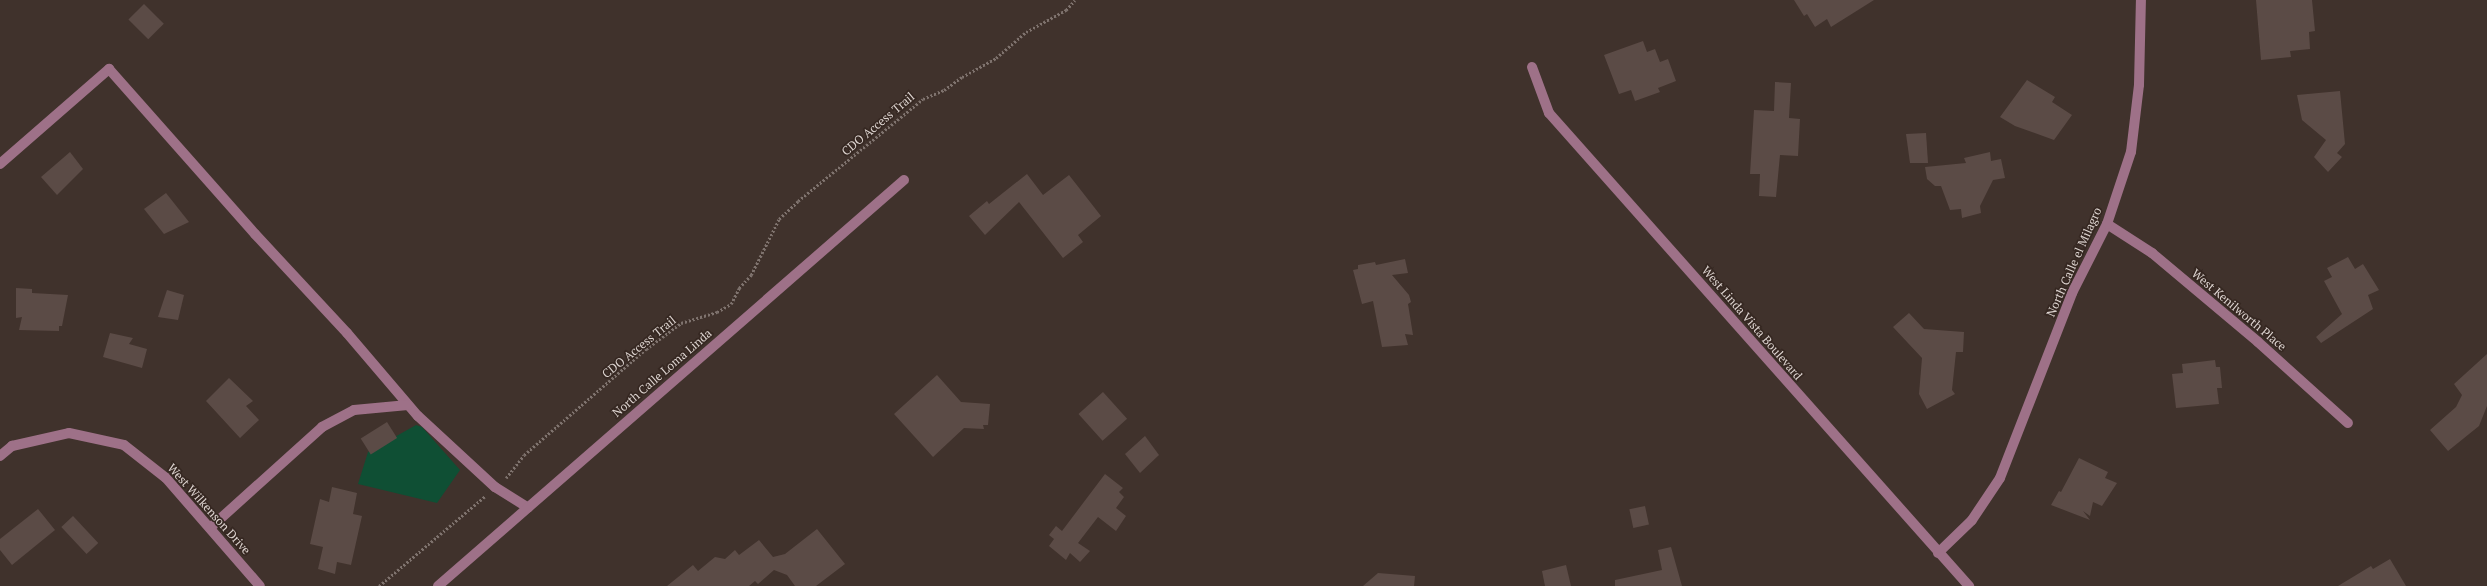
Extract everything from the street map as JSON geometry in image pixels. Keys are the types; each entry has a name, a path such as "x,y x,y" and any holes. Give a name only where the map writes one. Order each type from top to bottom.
{"street":[{"name":"North Calle el Milagro","path":"1938,553 1972,520 2000,478 2072,293 2107,224 2131,152 2139,85 2141,0"},
{"name":"West Linda Vista Boulevard","path":"1532,67 1549,113 1938,553 1969,586"},
{"path":"0,164 109,69 255,234 347,333 408,405 495,487 528,508"},
{"name":"North Calle Loma Linda","path":"438,586 904,180"},
{"name":"West Kenilworth Place","path":"2107,224 2152,253 2258,342 2348,422"},
{"path":"210,528 322,427 354,410 408,405"},
{"name":"West Wilkenson Drive","path":"0,456 12,446 69,433 124,446 166,478 260,586"}],"path":[{"name":"CDO Access Trail","path":"379,586 510,475 524,455 646,350 681,323 717,312 731,304 739,288 751,275 780,219 798,201 922,99 944,90 962,77 996,58 1021,36 1066,10 1076,0"}],"green space":[{"path":"416,425 422,427 460,470 437,503 358,484 368,452"}],"building":[{"path":"1794,0 1874,0 1831,27 1827,19 1815,27 1807,14 1804,16"},
{"path":"2256,0 2312,0 2315,31 2309,32 2310,49 2290,51 2291,57 2261,60"},
{"path":"144,4 164,24 148,39 128,20"},
{"path":"1643,41 1647,52 1655,49 1660,62 1668,59 1676,81 1658,88 1660,92 1635,101 1631,90 1619,94 1604,55"},
{"path":"2027,80 2055,97 2052,102 2072,115 2054,140 2015,126 2000,117"},
{"path":"1775,82 1791,83 1789,118 1800,119 1798,156 1780,155 1776,197 1759,196 1760,174 1750,174 1754,110 1774,111"},
{"path":"2340,91 2345,144 2337,153 2342,157 2328,172 2314,157 2326,140 2302,120 2297,95"},
{"path":"1926,133 1928,163 1910,163 1906,134"},
{"path":"70,152 83,169 57,195 41,177"},
{"path":"1990,152 1991,161 2001,159 2005,178 1993,180 1980,206 1981,213 1962,218 1961,209 1950,210 1941,186 1935,186 1927,179 1925,167 1966,163 1964,158"},
{"path":"1027,174 1043,195 1069,175 1101,216 1078,235 1083,242 1063,258 1019,202 985,235 969,216 987,201 989,204"},
{"path":"166,193 189,222 164,234 144,209"},
{"path":"2348,257 2355,269 2363,264 2379,290 2368,295 2373,309 2321,343 2316,337 2342,314 2324,281 2332,277 2327,268"},
{"path":"1405,259 1408,273 1392,275 1409,295 1411,302 1408,304 1413,335 1405,334 1408,345 1382,347 1373,301 1362,304 1353,270 1358,269 1358,265 1375,262 1376,265"},
{"path":"16,288 32,289 32,293 68,295 62,326 59,326 59,331 19,330 22,317 16,318"},
{"path":"167,290 184,295 178,320 158,317"},
{"path":"1909,313 1924,329 1964,332 1963,352 1956,352 1952,390 1955,394 1927,409 1919,394 1922,358 1893,327"},
{"path":"110,333 133,338 129,344 147,349 142,368 103,357"},
{"path":"2487,354 2487,406 2479,426 2448,451 2430,430 2456,407 2462,395 2454,384"},
{"path":"2215,360 2216,367 2220,367 2222,388 2217,388 2219,404 2176,408 2172,374 2183,373 2182,364"},
{"path":"937,375 961,402 990,404 988,425 983,425 984,429 964,428 933,457 894,414"},
{"path":"229,378 253,401 246,406 259,420 240,438 206,401"},
{"path":"1103,392 1127,419 1103,441 1078,414"},
{"path":"387,422 397,438 371,455 361,438"},
{"path":"1145,436 1159,455 1140,473 1125,454"},
{"path":"2079,458 2108,472 2105,478 2117,483 2102,506 2093,502 2090,516 2083,511 2090,520 2051,505 2059,491 2061,492"},
{"path":"1105,474 1123,488 1119,492 1124,497 1116,508 1126,516 1116,531 1098,517 1078,543 1090,551 1080,562 1070,553 1066,560 1049,546 1054,539 1049,535 1056,526 1062,531"},
{"path":"332,487 357,493 353,514 362,516 351,565 337,562 335,574 318,569 323,547 310,544 320,499 329,502"},
{"path":"1645,506 1649,525 1633,528 1629,509"},
{"path":"38,509 55,530 12,565 0,550 0,539"},
{"path":"73,516 98,543 87,554 61,527"},
{"path":"817,529 845,564 816,586 795,586 787,575 774,570 758,584 755,581 749,586 667,586 693,565 698,571 715,557 725,559 735,550 739,555 759,540 773,557 785,554"},
{"path":"1671,547 1682,586 1615,586 1615,580 1662,570 1658,550"},
{"path":"2390,559 2406,586 2338,586 2371,566 2373,569"},
{"path":"1566,565 1571,586 1545,586 1542,571"},
{"path":"1378,573 1415,576 1414,586 1363,586"}]}
